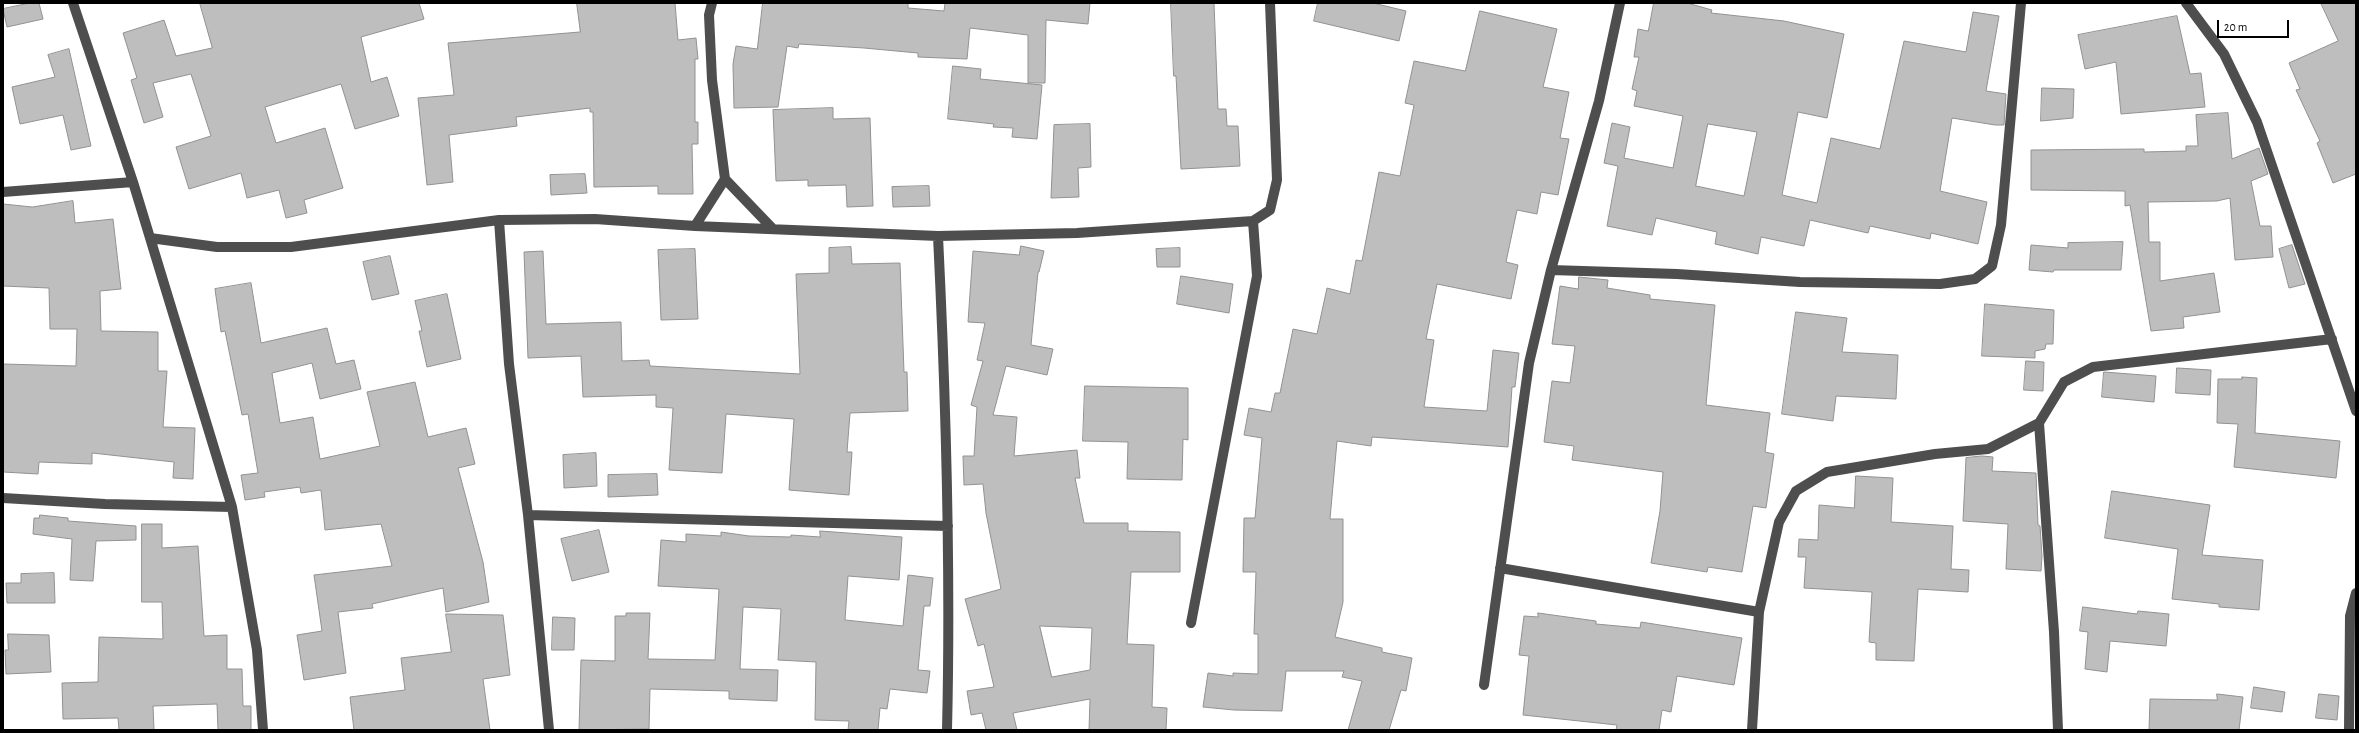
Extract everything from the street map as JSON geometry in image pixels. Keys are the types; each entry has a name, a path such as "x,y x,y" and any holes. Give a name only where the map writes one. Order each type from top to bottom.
{"street":[{"path":"73,3 133,182 232,508 257,650 263,730"},
{"path":"712,3 709,15 712,80 725,179 773,229"},
{"path":"150,238 217,247 291,247 499,220 594,219 695,226 938,236 1077,233 1253,221 1270,210 1277,180 1270,3"},
{"path":"1484,685 1529,363 1551,270 1599,101 1620,3"},
{"path":"1551,270 1676,274 1800,282 1940,284 1975,279 1992,266 2001,225 2021,3"},
{"path":"2186,3 2224,54 2257,122 2356,411"},
{"path":"695,226 725,179"},
{"path":"3,192 133,182"},
{"path":"499,220 509,364 528,515 549,730"},
{"path":"1191,623 1257,276 1253,221"},
{"path":"938,236 944,363 950,630 947,730"},
{"path":"1752,730 1758,612 1779,522 1796,491 1827,472 1935,454 1988,449 2039,423 2064,382 2093,367 2332,339"},
{"path":"2039,423 2054,632 2058,730"},
{"path":"3,498 106,504 232,508"},
{"path":"528,515 948,526"},
{"path":"1500,568 1758,612"},
{"path":"2349,730 2350,616 2356,593"}],"building":[{"path":"30,3 39,3 43,19 7,27 3,9"},
{"path":"200,3 419,3 424,19 361,37 371,82 387,77 399,116 355,129 341,84 265,107 276,143 325,128 343,188 304,200 307,213 286,218 279,190 247,198 241,173 189,189 176,147 211,136 191,74 153,83 163,117 144,123 131,80 137,78 123,33 164,20 176,56 212,48"},
{"path":"577,3 675,3 678,40 696,38 698,59 695,59 695,122 698,122 698,144 692,144 693,194 658,194 658,186 594,187 593,112 590,112 590,108 516,117 517,126 449,135 453,182 427,185 418,98 454,95 448,43 580,32"},
{"path":"763,3 908,3 908,8 944,11 945,3 1090,3 1088,24 1046,20 1045,83 1028,83 1028,35 970,28 967,59 918,57 918,53 864,48 799,44 798,48 787,46 778,107 734,108 733,64 736,46 757,49"},
{"path":"1171,3 1214,3 1218,109 1226,109 1227,126 1238,126 1240,166 1181,169 1176,76 1174,76"},
{"path":"1318,3 1373,3 1406,11 1399,41 1314,21"},
{"path":"1654,3 1687,3 1712,10 1711,13 1784,21 1844,34 1827,118 1798,112 1782,195 1817,203 1831,138 1880,149 1904,41 1966,52 1973,12 1999,16 1986,91 2006,94 2004,125 1995,125 1952,118 1940,191 1987,202 1978,244 1931,233 1930,239 1870,226 1868,233 1810,220 1804,246 1761,237 1758,254 1715,244 1717,232 1656,218 1652,235 1607,226 1618,166 1604,163 1612,123 1630,127 1624,158 1673,168 1683,116 1634,106 1637,91 1632,89 1639,57 1634,57 1638,29 1648,31","holes":["1708,124 1757,132 1744,196 1696,186"]},
{"path":"2321,3 2356,3 2356,174 2333,183 2317,143 2320,141 2296,90 2300,89 2289,63 2338,41"},
{"path":"1480,11 1557,29 1543,87 1569,92 1560,138 1569,139 1558,195 1541,192 1537,214 1517,210 1506,262 1518,265 1511,299 1437,284 1426,339 1434,340 1424,407 1487,411 1493,350 1519,353 1515,387 1512,387 1508,447 1372,437 1371,446 1337,441 1330,519 1343,519 1343,602 1335,637 1382,648 1382,652 1412,658 1406,691 1401,690 1389,730 1348,730 1362,681 1342,677 1344,671 1286,671 1282,711 1234,710 1203,707 1208,673 1233,676 1233,673 1258,674 1258,634 1254,634 1256,572 1243,572 1244,518 1255,518 1262,438 1244,435 1249,408 1271,412 1275,393 1280,393 1293,329 1317,334 1327,288 1350,294 1356,260 1362,261 1379,172 1400,176 1414,105 1405,103 1414,61 1465,71"},
{"path":"2177,16 2190,74 2201,73 2205,107 2121,114 2116,62 2085,69 2078,35"},
{"path":"69,49 91,146 71,150 63,115 20,124 12,87 55,77 48,55"},
{"path":"953,66 981,69 980,79 1042,85 1037,139 1012,137 1013,128 993,127 994,124 948,119"},
{"path":"2042,88 2074,89 2073,118 2041,121"},
{"path":"833,108 833,119 870,118 873,206 847,207 846,185 808,186 808,180 776,181 773,110"},
{"path":"2228,113 2232,159 2259,148 2268,174 2251,181 2260,226 2271,226 2273,257 2235,260 2230,198 2217,201 2148,202 2149,242 2160,242 2160,281 2214,273 2220,312 2183,317 2184,328 2151,331 2130,205 2125,206 2125,191 2031,190 2031,150 2144,149 2144,152 2186,151 2186,146 2198,146 2196,115"},
{"path":"1090,124 1091,167 1078,168 1079,197 1051,198 1054,125"},
{"path":"585,174 587,193 551,195 550,175"},
{"path":"929,186 930,206 893,207 892,187"},
{"path":"73,201 75,223 113,219 121,289 100,291 101,331 158,332 158,371 167,371 163,427 195,428 193,479 173,478 174,462 92,453 92,464 39,462 38,474 3,472 3,364 76,366 77,329 50,329 49,288 3,286 3,204 32,207"},
{"path":"2123,242 2121,270 2054,270 2053,272 2029,270 2031,245 2068,248 2068,243"},
{"path":"2292,245 2305,284 2289,288 2279,249"},
{"path":"1021,246 1044,251 1038,272 1031,345 1053,349 1047,375 1006,366 993,415 1017,417 1014,456 1077,450 1080,478 1075,478 1084,523 1128,523 1128,531 1180,532 1180,572 1131,572 1127,644 1154,645 1152,707 1167,708 1166,730 1089,730 1090,699 1013,713 1017,730 986,730 982,713 971,715 967,691 994,687 984,644 978,646 965,599 1001,589 986,513 983,484 964,485 963,456 974,456 977,407 971,405 983,361 977,360 985,323 968,322 973,251 1019,255","holes":["1040,626 1092,628 1090,670 1052,677"]},
{"path":"851,247 852,264 900,263 904,372 907,372 908,411 850,413 847,452 852,452 849,495 789,490 794,419 726,414 722,473 669,470 673,408 656,407 656,395 583,397 581,356 528,358 524,252 543,251 546,324 621,322 622,361 649,360 650,366 800,374 796,274 829,273 829,248"},
{"path":"1180,248 1180,267 1157,267 1156,249"},
{"path":"695,249 698,319 661,320 658,250"},
{"path":"390,256 399,294 372,300 363,262"},
{"path":"1181,276 1233,284 1229,313 1177,304"},
{"path":"1579,277 1608,280 1607,288 1650,295 1650,299 1715,305 1706,405 1770,413 1765,452 1774,454 1766,508 1753,506 1742,572 1708,567 1707,572 1651,563 1660,511 1663,472 1572,460 1574,446 1544,442 1552,381 1570,383 1575,346 1552,344 1560,286 1578,289"},
{"path":"251,283 261,343 327,328 336,364 354,360 361,389 320,399 312,363 272,373 280,423 313,417 320,459 380,446 367,392 415,382 428,437 466,428 475,464 458,468 483,562 489,602 446,612 443,588 372,604 373,608 338,612 346,673 304,680 297,635 322,631 314,575 392,566 381,524 325,530 321,490 301,493 300,487 264,492 265,497 245,500 241,475 258,473 248,414 242,415 225,331 221,332 215,289"},
{"path":"447,294 461,359 427,367 419,331 422,331 415,301"},
{"path":"1985,304 2054,310 2053,344 2046,344 2045,349 2035,351 2035,358 1982,356"},
{"path":"1796,312 1847,318 1842,352 1898,355 1896,399 1836,396 1833,421 1782,414"},
{"path":"2026,361 2044,362 2043,391 2024,390"},
{"path":"2177,368 2211,370 2210,395 2176,393"},
{"path":"2104,372 2156,376 2154,402 2102,397"},
{"path":"2242,377 2257,378 2255,433 2340,441 2336,478 2234,467 2238,424 2217,423 2218,379 2242,379"},
{"path":"1085,386 1188,388 1188,440 1183,439 1182,480 1127,479 1128,442 1083,441"},
{"path":"596,453 597,486 564,488 563,455"},
{"path":"1982,456 1993,457 1992,471 2036,473 2038,525 2040,526 2042,556 2041,571 2006,569 2008,524 1963,521 1966,458"},
{"path":"657,474 658,495 608,497 608,475"},
{"path":"1856,476 1893,478 1891,522 1953,526 1951,569 1969,570 1968,592 1918,589 1914,661 1876,660 1876,643 1869,642 1872,592 1804,588 1806,557 1798,557 1799,539 1818,540 1819,505 1854,508"},
{"path":"2112,491 2210,505 2202,555 2263,560 2259,610 2219,607 2219,604 2172,599 2178,549 2105,538"},
{"path":"40,515 68,518 68,521 136,526 136,540 96,541 93,581 70,580 72,539 33,534 34,518 39,518"},
{"path":"142,524 162,524 162,548 198,546 204,636 227,635 227,669 242,669 243,706 251,706 251,730 218,730 217,704 153,706 154,730 119,730 118,718 63,719 62,683 98,682 99,637 163,639 162,602 142,602"},
{"path":"599,530 609,572 572,581 561,539"},
{"path":"820,531 902,537 899,580 848,576 845,620 903,626 908,575 933,578 930,606 924,606 918,670 930,671 927,693 890,689 887,709 880,708 878,730 848,730 849,721 815,720 816,662 778,660 781,609 743,607 740,669 778,670 777,701 729,699 729,691 650,689 649,729 579,730 581,660 615,661 615,616 626,616 626,613 650,613 648,659 715,660 719,589 658,586 661,540 686,542 686,534 721,536 721,532 749,536 791,537 791,535 820,537"},
{"path":"54,573 55,603 7,603 6,583 21,583 21,574"},
{"path":"2083,607 2137,614 2138,611 2169,614 2166,646 2110,641 2107,672 2085,669 2088,632 2080,631"},
{"path":"1538,613 1596,621 1596,624 1640,628 1641,622 1742,638 1734,685 1677,676 1671,712 1662,710 1659,730 1616,730 1617,725 1523,715 1529,656 1519,655 1524,616 1538,617"},
{"path":"446,614 503,615 510,675 483,679 490,730 354,730 350,697 405,690 401,658 451,652"},
{"path":"553,617 575,618 574,650 552,650"},
{"path":"8,634 49,635 51,672 6,674 5,650 8,650"},
{"path":"2254,687 2285,692 2282,712 2251,708"},
{"path":"2217,694 2243,697 2239,730 2149,730 2150,699 2217,700"},
{"path":"2319,694 2339,696 2337,720 2316,718"}]}
